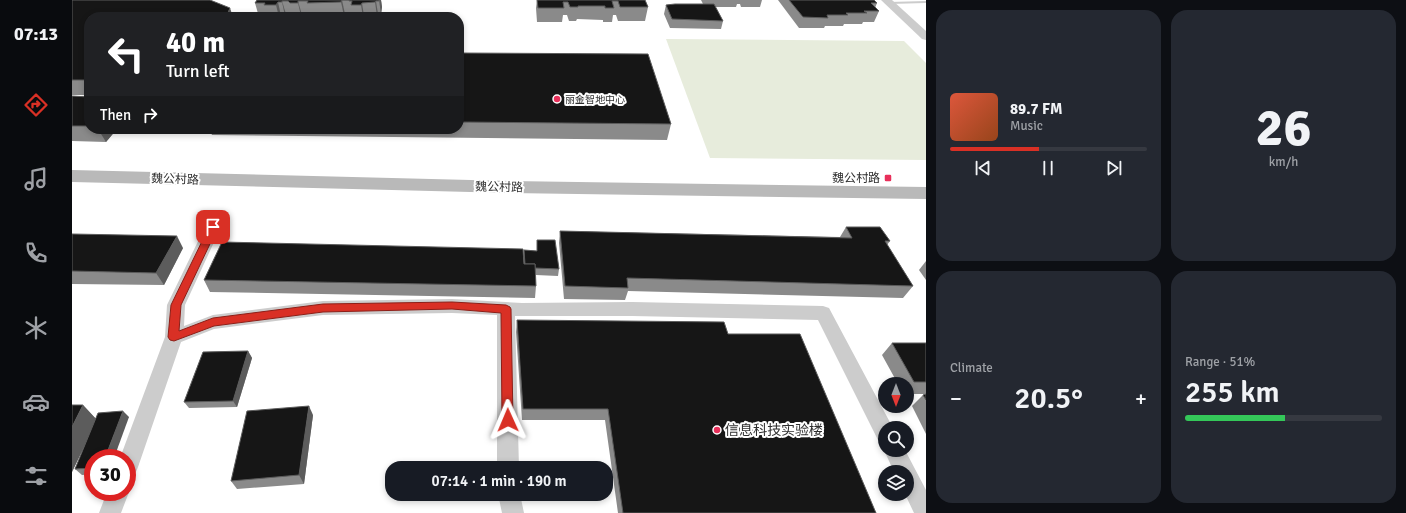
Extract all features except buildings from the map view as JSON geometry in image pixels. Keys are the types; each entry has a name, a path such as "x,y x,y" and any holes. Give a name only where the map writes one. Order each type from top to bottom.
{"street":[{"path":"888,1 926,37"},
{"name":"魏公村路","path":"72,176 510,188 926,193"},
{"path":"134,449 174,337 176,305 213,227"},
{"path":"174,337 213,322 323,308 452,306 506,309 632,309 823,313 879,421"},
{"path":"506,309 508,461"},
{"path":"914,490 926,513"},
{"path":"110,513 115,501"},
{"path":"510,501 513,513"}],"lane":[{"path":"888,1 926,2"}],"green space":[{"path":"666,39 904,41 926,63 926,160 710,158"}],"place":[{"name":"丽金智地中心","path":"557,99"},
{"name":"魏公村路","path":"888,178"},
{"name":"信息科技实验楼","path":"717,430"}],"route":[{"path":"213,227 176,305 174,337 213,322 323,308 452,306 506,309 508,420"}]}
